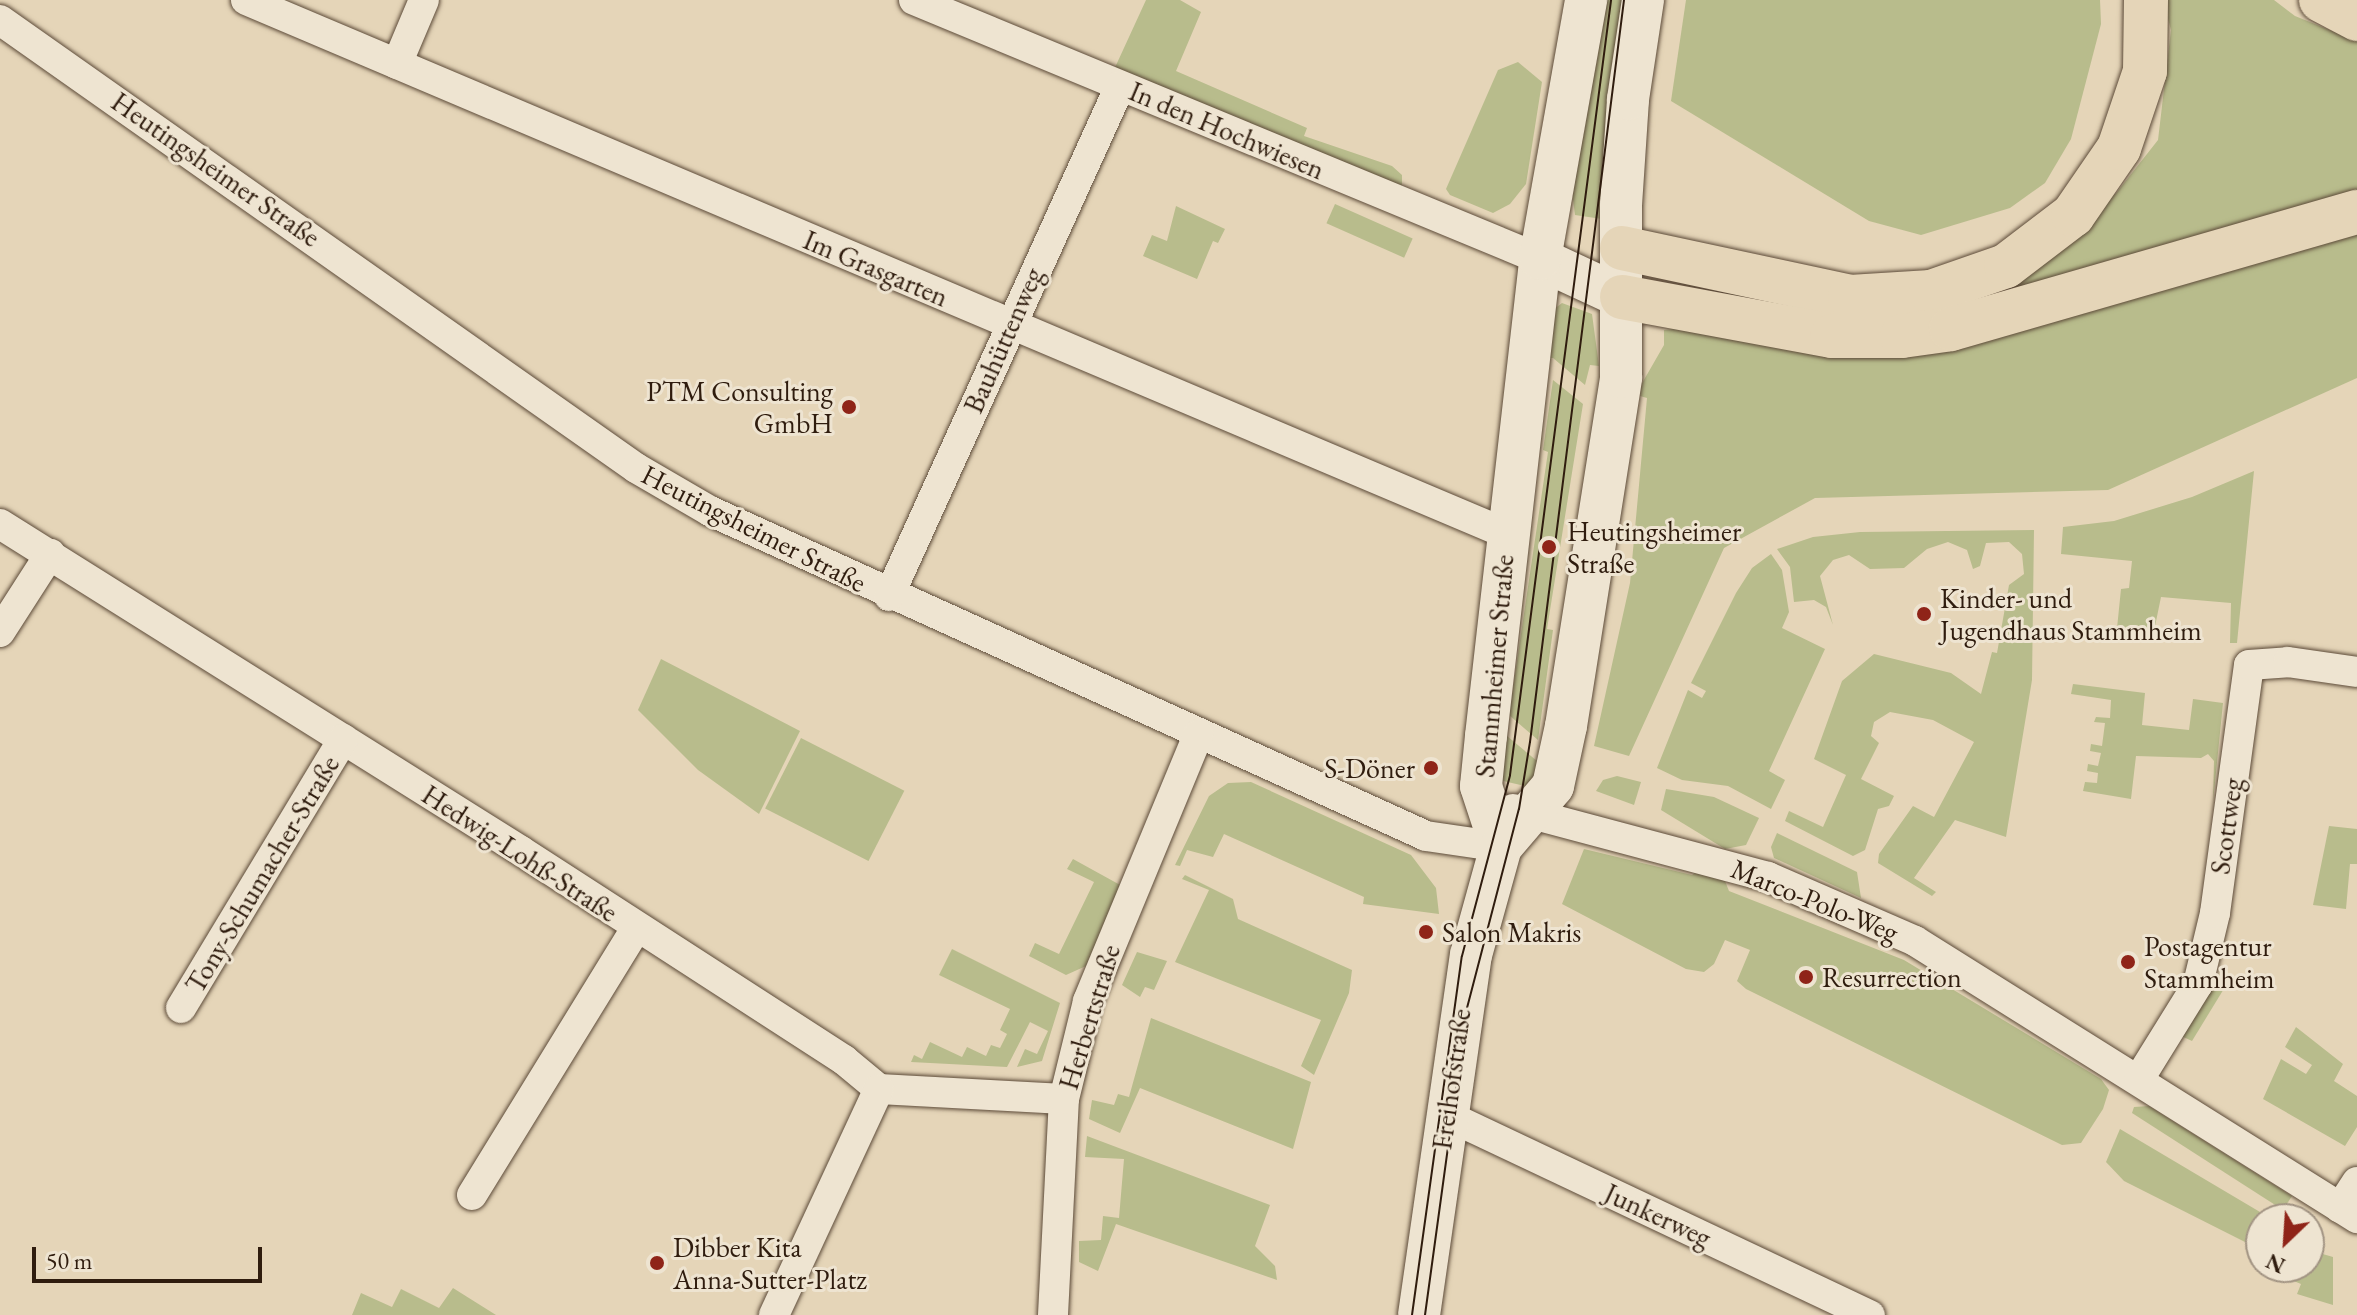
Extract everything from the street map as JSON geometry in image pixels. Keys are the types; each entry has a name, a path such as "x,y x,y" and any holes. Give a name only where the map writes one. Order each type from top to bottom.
{"highway":[{"path":"1622,248 1850,297 1931,292 2006,266 2073,215 2119,148 2145,71 2146,0"},
{"path":"2321,0 2357,19"},
{"path":"1622,297 1832,336 1902,336 1951,329 2357,212"}],"street":[{"name":"Im Grasgarten","path":"246,0 1507,534"},
{"path":"397,64 424,0"},
{"name":"In den Hochwiesen","path":"914,0 1540,259"},
{"name":"Stammheimer Straße","path":"1501,847 1481,786 1540,259 1586,0"},
{"path":"1501,847 1534,812 1553,786 1566,726 1621,377 1628,99 1643,0"},
{"name":"Heutingsheimer Straße","path":"0,20 636,468 775,544 1426,836 1501,847"},
{"name":"Bauhüttenweg","path":"889,596 1009,325 1120,86"},
{"path":"1540,259 1622,248"},
{"path":"1540,259 1622,297"},
{"name":"Hedwig-Lohß-Straße","path":"0,524 844,1060 879,1089"},
{"path":"0,632 50,554"},
{"name":"Scottweg","path":"2139,1079 2198,984 2215,913 2249,665 2288,662 2357,672"},
{"name":"Herbertstraße","path":"1053,1315 1064,1099 1094,980 1198,735"},
{"name":"Tony-Schumacher-Straße","path":"181,1008 343,739"},
{"name":"Marco-Polo-Weg","path":"1487,805 1534,812 1768,877 1889,930 2139,1079 2348,1213"},
{"name":"Freihofstraße","path":"1419,1315 1471,955 1501,847"},
{"path":"472,1195 636,928"},
{"path":"774,1315 879,1089 1064,1099"},
{"name":"Junkerweg","path":"1446,1115 1870,1315"},
{"path":"2348,1213 2357,1182"}],"green space":[{"path":"1146,0 1180,0 1201,12 1176,71 1307,128 1304,136 1392,166 1402,175 1402,189 1112,74"},
{"path":"1599,0 1630,0 1602,219 1575,215 1572,191"},
{"path":"1686,0 2100,0 2101,24 2071,139 2045,183 2010,208 1921,235 1869,221 1671,101"},
{"path":"2163,0 2274,0 2295,16 2357,41 2357,194 2010,291 2117,192 2158,140 2171,30"},
{"path":"1518,62 1542,82 1526,184 1510,204 1493,213 1450,195 1446,189 1498,70"},
{"path":"1335,204 1413,239 1404,258 1326,223"},
{"path":"1176,206 1225,229 1218,243 1213,241 1197,279 1143,256 1152,235 1167,241"},
{"path":"2357,233 2357,378 2108,490 1815,498 1724,548 1629,756 1594,746 1630,583 1647,398 1640,396 1641,385 1664,345 1664,330 1696,327 1860,356"},
{"path":"1562,303 1592,314 1599,366 1590,365 1585,385 1553,358 1547,358 1549,313"},
{"path":"1553,380 1583,404 1547,629 1553,630 1538,740 1509,715 1548,452 1543,450"},
{"path":"2254,471 2237,643 2230,643 2231,603 2161,597 2152,641 2116,638 2121,589 2129,588 2132,561 2061,554 2063,527 2114,521 2192,497"},
{"path":"2034,530 2032,680 2006,837 1955,820 1914,878 1936,892 1932,896 1878,863 1879,854 1913,806 1934,817 1974,742 1933,720 1890,712 1874,722 1871,736 1879,743 1861,779 1894,796 1889,806 1878,809 1865,850 1853,856 1785,821 1789,811 1823,827 1846,775 1814,759 1842,681 1874,654 1951,673 1981,694 1992,652 1997,653 2009,585 2024,574 2022,554 2009,542 1986,543 1980,566 1973,569 1967,550 1948,542 1927,549 1904,568 1870,569 1849,555 1833,560 1820,576 1833,625 1826,607 1814,600 1794,602 1790,567 1777,549 1813,537 1860,532"},
{"path":"1771,554 1782,570 1789,612 1782,628 1825,649 1769,771 1785,780 1771,809 1728,786 1682,780 1657,768 1688,690 1702,698 1706,691 1691,683 1736,593 1752,568"},
{"path":"661,659 800,731 759,814 698,770 638,710"},
{"path":"2073,684 2145,693 2142,725 2189,730 2193,699 2223,703 2213,802 2214,761 2208,754 2201,758 2136,756 2131,799 2083,791 2085,782 2097,783 2098,773 2087,771 2088,764 2098,766 2101,753 2090,751 2091,744 2102,746 2105,723 2094,722 2096,717 2110,718 2111,700 2071,694"},
{"path":"1507,736 1537,761 1549,763 1529,787 1499,780"},
{"path":"801,738 904,791 868,861 765,808"},
{"path":"1617,776 1641,782 1634,805 1596,791 1603,780"},
{"path":"1251,782 1411,855 1436,888 1439,914 1363,904 1364,897 1224,834 1213,857 1187,850 1180,866 1175,865 1209,796 1228,783"},
{"path":"1666,789 1714,797 1759,818 1746,845 1725,849 1661,810"},
{"path":"2329,826 2357,829 2357,864 2350,864 2346,909 2313,905"},
{"path":"1777,833 1857,872 1861,898 1774,858 1771,847"},
{"path":"1584,849 1692,875 1698,871 1723,876 1729,891 1904,960 2101,1079 2109,1090 2103,1109 2081,1143 2062,1145 1746,989 1737,981 1750,950 1725,940 1714,964 1704,972 1686,969 1562,904"},
{"path":"1073,859 1122,886 1086,966 1066,975 1029,956 1035,943 1059,954 1094,882 1067,869"},
{"path":"1185,875 1233,899 1238,919 1352,970 1349,993 1314,1075 1301,1066 1321,1020 1175,962 1209,890 1182,879"},
{"path":"952,949 1060,1003 1042,1061 1017,1067 1025,1049 1037,1054 1048,1031 1030,1022 1007,1067 911,1062 914,1055 922,1059 930,1042 962,1057 967,1047 986,1056 991,1045 1000,1048 1007,1034 1000,1030 1010,1009 939,975"},
{"path":"1137,952 1167,961 1154,990 1145,987 1140,997 1122,985"},
{"path":"2214,973 2225,978 2225,987 2192,1041 2179,1035"},
{"path":"1151,1018 1311,1082 1293,1149 1140,1088 1120,1133 1089,1119 1092,1100 1114,1105 1118,1094 1129,1097"},
{"path":"2296,1027 2343,1064 2334,1081 2357,1096 2357,1127 2345,1146 2263,1099 2281,1059 2306,1074 2312,1065 2285,1047"},
{"path":"2149,1106 2292,1196 2288,1203 2272,1203 2132,1113 2134,1107"},
{"path":"2120,1129 2245,1203 2245,1242 2124,1181 2106,1162"},
{"path":"1087,1136 1270,1205 1255,1246 1275,1266 1277,1280 1116,1224 1098,1271 1079,1262 1079,1241 1101,1240 1103,1216 1119,1218 1124,1159 1085,1157"},
{"path":"2325,1255 2333,1257 2333,1305 2297,1294 2301,1284 2299,1283 2325,1283"},
{"path":"453,1288 496,1315 352,1315 361,1293 392,1307 401,1289 439,1308"}],"tram line":[{"path":"1412,1315 1462,956 1510,775 1611,0"},
{"path":"1425,1315 1467,1008 1519,809 1530,742 1624,0"}],"place":[{"name":"PTM Consulting GmbH","path":"849,407"},
{"name":"Heutingsheimer Straße","path":"1549,547"},
{"name":"Kinder- und Jugendhaus Stammheim","path":"1924,614"},
{"name":"S-Döner","path":"1431,768"},
{"name":"Salon Makris","path":"1426,932"},
{"name":"Postagentur Stammheim","path":"2128,962"},
{"name":"Resurrection","path":"1806,977"},
{"name":"Dibber Kita Anna-Sutter-Platz","path":"657,1263"}]}
